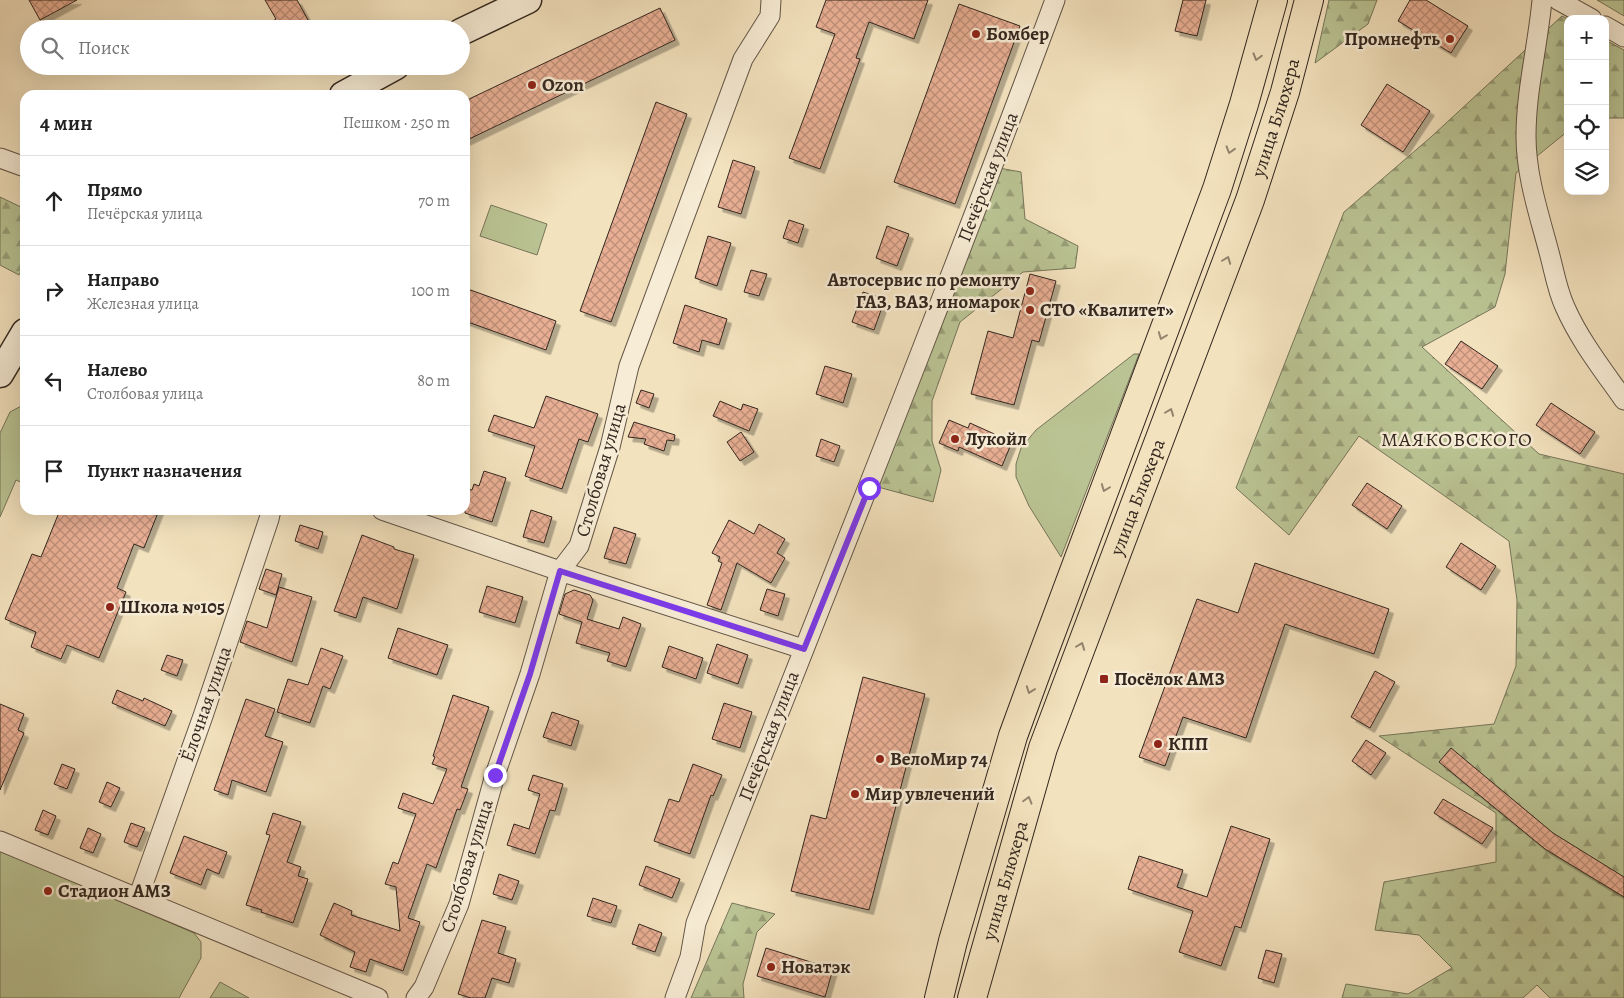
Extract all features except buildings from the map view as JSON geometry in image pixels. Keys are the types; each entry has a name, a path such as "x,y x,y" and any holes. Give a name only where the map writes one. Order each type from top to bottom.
{"main road":[{"name":"улица Блюхера","path":"972,998 1043,748 1250,200 1285,92 1309,0"},
{"name":"улица Блюхера","path":"939,998 953,941 1013,736 1218,189 1244,104 1271,3"}],"street":[{"path":"470,28 528,0"},
{"name":"Столбовая улица","path":"416,998 424,986 459,904 495,775 530,674 560,571 579,546 610,448 629,366 743,59 770,16 771,0"},
{"name":"Печёрская улица","path":"675,998 690,956 696,922 872,479 1010,122 1055,0"},
{"path":"1542,0 1539,31 1529,89 1526,136 1528,163 1534,193 1564,306 1590,353 1624,400"},
{"path":"1558,0 1585,15"},
{"path":"1609,28 1624,37"},
{"path":"352,90 380,75"},
{"path":"0,158 20,165"},
{"path":"0,374 20,340"},
{"name":"Ёлочная улица","path":"138,898 206,707 270,515"},
{"path":"397,515 560,571 804,649"},
{"path":"0,841 378,998"}],"green space":[{"path":"1329,0 1377,0 1368,24 1315,63"},
{"path":"1597,0 1624,0 1624,16"},
{"path":"1562,16 1564,17 1564,134 1516,173 1505,274 1495,307 1422,347 1539,454 1624,474 1624,998 1550,998 1537,985 1523,998 1342,998 1346,984 1408,994 1452,968 1419,935 1375,930 1384,882 1496,862 1496,813 1379,736 1494,724 1516,666 1517,600 1509,541 1359,436 1289,535 1236,488 1344,212 1431,137"},
{"path":"1609,42 1624,50 1624,118 1609,118"},
{"path":"999,168 1021,172 1025,219 1078,246 1075,268 1023,272 960,322 932,401 932,441 941,470 933,502 878,487"},
{"path":"0,197 20,207 20,273 19,275 0,265"},
{"path":"491,205 547,224 537,255 480,236"},
{"path":"1134,354 1139,354 1061,557 1029,506 1016,477 1016,464 1021,448 1036,430"},
{"path":"20,407 20,482 16,480 0,517 0,433 10,412"},
{"name":"Стадион АМЗ","path":"0,849 194,933 201,942 201,958 179,998 0,998"},
{"path":"732,903 775,914 757,932 743,984 744,998 691,998"},
{"path":"220,982 249,998 210,998"}],"place":[{"name":"Бомбер","path":"976,34"},
{"name":"Промнефть","path":"1450,39"},
{"name":"Ozon","path":"532,85"},
{"name":"Автосервис по ремонту ГАЗ, ВАЗ, иномарок","path":"1030,291"},
{"name":"СТО «Квалитет»","path":"1030,310"},
{"name":"Лукойл","path":"955,439"},
{"name":"Школа №105","path":"110,607"},
{"name":"Посёлок АМЗ","path":"1104,679"},
{"name":"КПП","path":"1158,744"},
{"name":"ВелоМир 74","path":"880,759"},
{"name":"Мир увлечений","path":"855,794"},
{"name":"Стадион АМЗ","path":"48,891"},
{"name":"Новатэк","path":"771,967"}],"district":[{"name":"МАЯКОВСКОГО","path":"1457,439"}],"route":[{"path":"495,775 530,674 560,571 804,649 869,488"}]}
